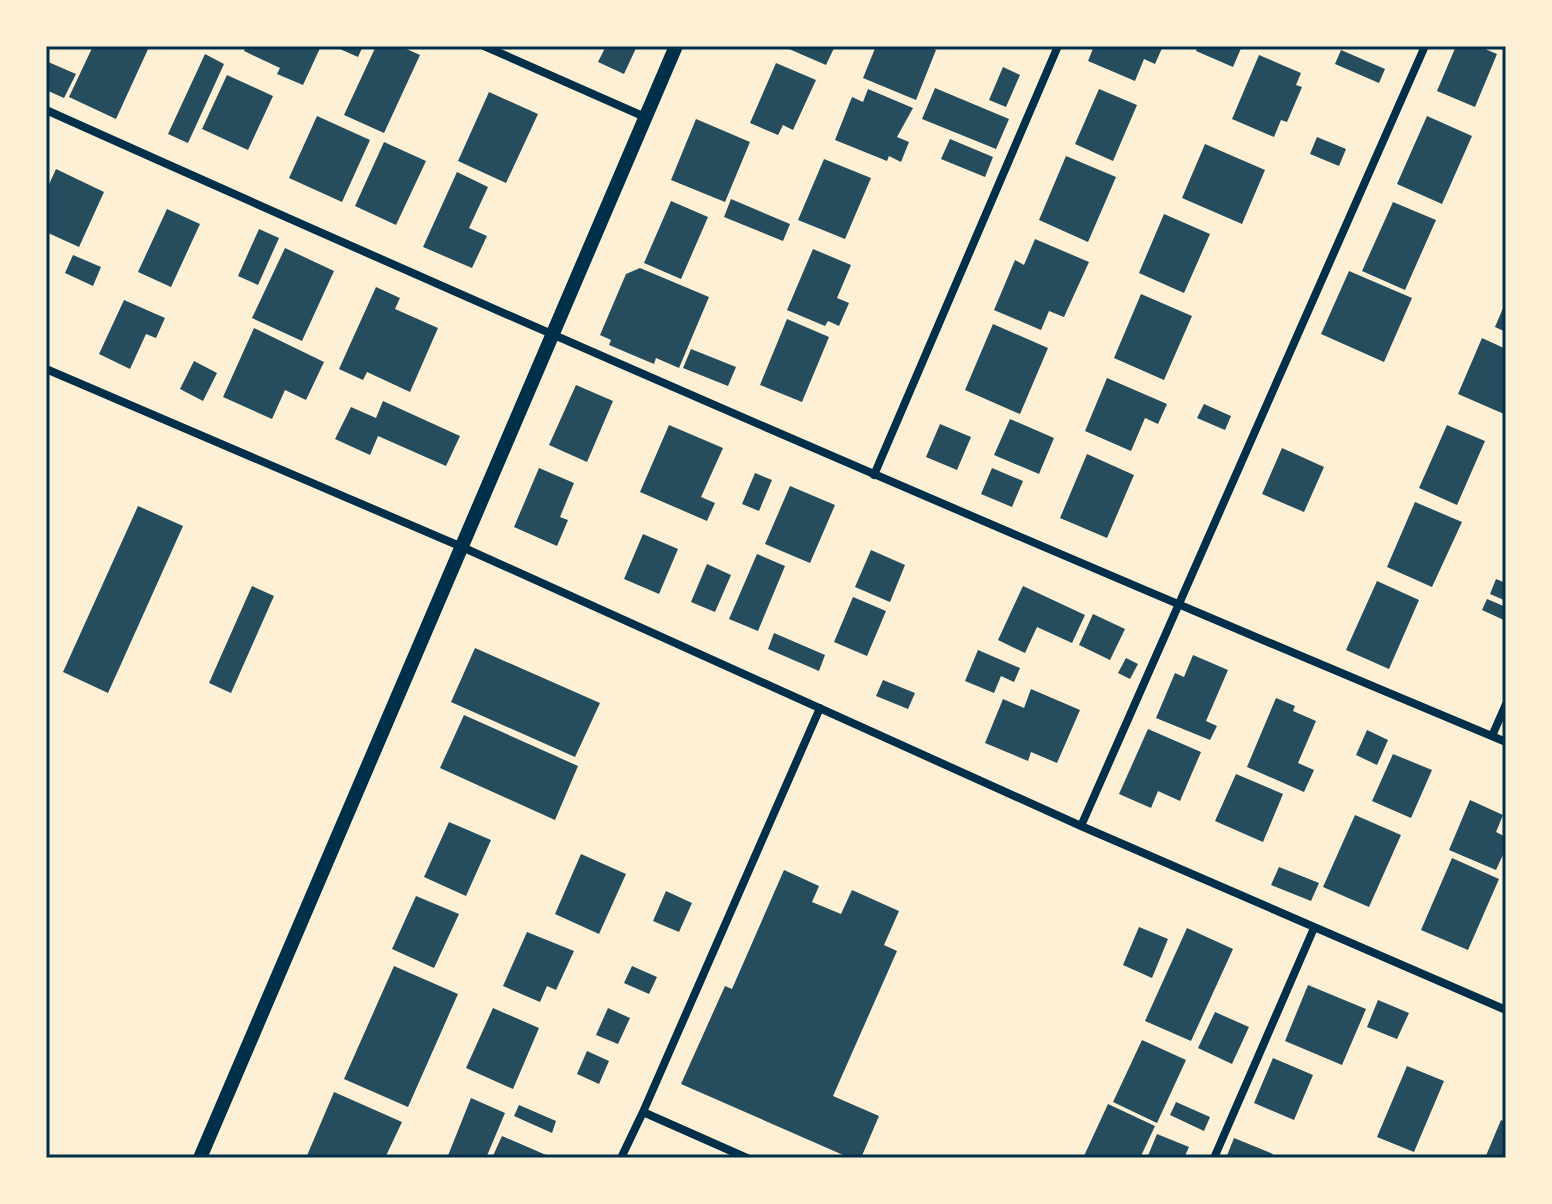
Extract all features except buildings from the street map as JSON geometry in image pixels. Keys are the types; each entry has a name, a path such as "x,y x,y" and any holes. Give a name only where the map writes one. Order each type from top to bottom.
{"street":[{"path":"484,46 645,117"},
{"path":"200,1158 676,46"},
{"path":"874,475 1058,46"},
{"path":"1081,826 1425,46"},
{"path":"46,110 553,337 1178,606 1506,742"},
{"path":"46,369 462,547 1081,826 1506,1010"},
{"path":"1492,736 1506,704"},
{"path":"621,1158 820,708"},
{"path":"1214,1158 1314,928"},
{"path":"643,1112 747,1158"}]}
